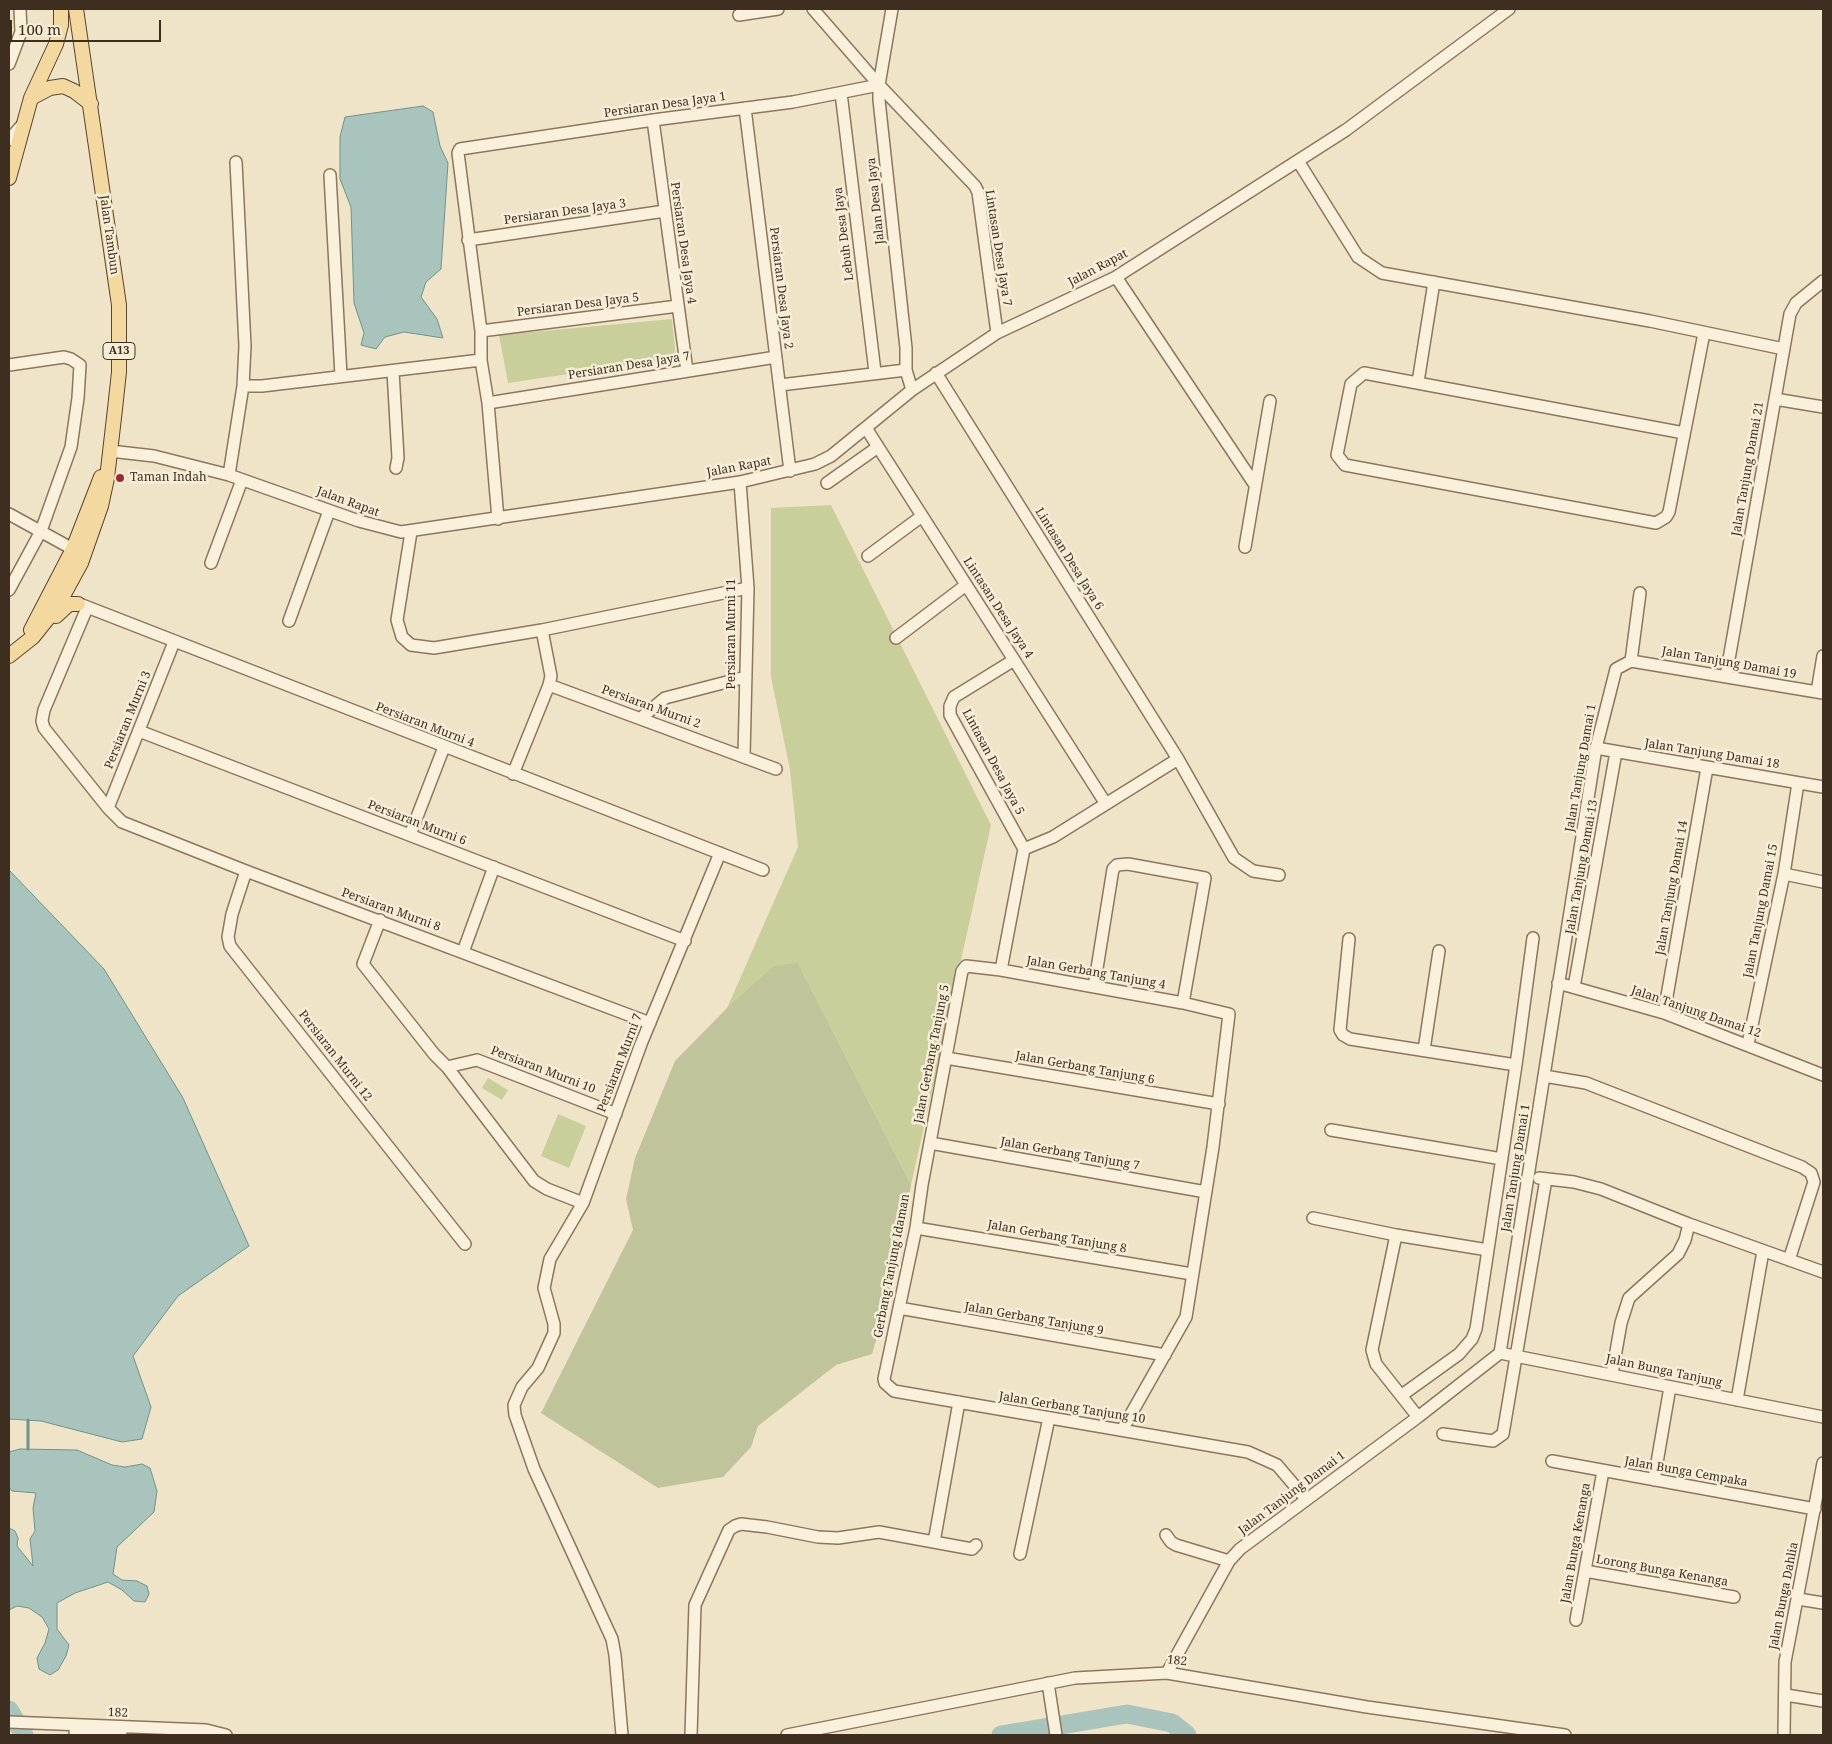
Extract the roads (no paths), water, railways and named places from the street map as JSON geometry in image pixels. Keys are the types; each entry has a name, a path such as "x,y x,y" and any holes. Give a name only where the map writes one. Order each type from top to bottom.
{"main road":[{"path":"9,178 31,98 56,44 61,25 62,9"},
{"name":"Jalan Tambun","path":"9,656 32,636 58,607 101,506 108,473 119,372 119,305 76,9"},
{"path":"31,98 50,88 63,86 74,91 91,104"},
{"path":"79,556 73,595 83,606"},
{"path":"32,636 66,606 83,606"}],"street":[{"path":"9,64 21,32 20,9"},
{"path":"739,14 778,9"},
{"name":"Lintasan Desa Jaya 7","path":"813,9 879,85 975,186 978,192 997,333"},
{"name":"Jalan Desa Jaya","path":"892,9 879,85 879,100 906,348 906,370 912,390"},
{"name":"Jalan Rapat","path":"109,457 154,456 229,475 384,529 411,532 740,482 815,464 831,456 912,390 997,333 1116,277 1298,161 1396,94 1509,9"},
{"name":"Persiaran Desa Jaya 1","path":"468,240 458,153 461,148 745,108 879,85"},
{"name":"Lebuh Desa Jaya","path":"841,93 875,372"},
{"name":"Persiaran Desa Jaya 2","path":"745,108 790,471"},
{"name":"Persiaran Desa Jaya 4","path":"653,120 687,371"},
{"path":"9,140 26,121"},
{"path":"1298,161 1358,257 1382,272 1784,349"},
{"path":"229,475 243,386 245,346 236,162"},
{"path":"330,175 341,376"},
{"name":"Persiaran Desa Jaya 3","path":"468,240 665,211"},
{"path":"468,240 480,331 481,360 488,404 498,519"},
{"path":"1116,277 1256,485"},
{"name":"Jalan Tanjung Damai 21","path":"1726,676 1792,309 1823,281"},
{"path":"1418,382 1434,282"},
{"name":"Persiaran Desa Jaya 5","path":"480,331 678,306"},
{"path":"1684,433 1364,373 1353,381 1337,455 1343,464 1652,524 1666,517 1669,512 1704,333"},
{"name":"Persiaran Desa Jaya 7","path":"488,404 776,356"},
{"path":"9,365 64,357 71,358 80,365 78,398 71,446 41,531 9,590"},
{"path":"243,386 262,386 481,360"},
{"path":"393,370 398,458 396,468"},
{"path":"780,385 875,372 906,370"},
{"name":"Lintasan Desa Jaya 6","path":"936,373 1178,759 1234,858 1253,871 1279,875"},
{"path":"1775,399 1823,407"},
{"path":"1245,547 1270,401"},
{"name":"Lintasan Desa Jaya 4","path":"866,428 1106,804"},
{"path":"827,484 878,447"},
{"path":"211,563 242,480"},
{"name":"Persiaran Murni 11","path":"740,482 748,588 744,756"},
{"path":"289,621 329,511"},
{"path":"9,514 41,531 79,556"},
{"path":"868,556 922,516"},
{"path":"411,532 397,620 402,636 412,645 434,648 542,630 748,588"},
{"path":"896,638 966,584"},
{"path":"1630,661 1640,593"},
{"path":"83,606 44,710 42,721 44,728 108,808"},
{"name":"Persiaran Murni 4","path":"83,606 763,870"},
{"path":"513,774 551,676 542,630"},
{"name":"Persiaran Murni 3","path":"108,808 174,642"},
{"path":"1820,693 1823,656"},
{"name":"Lintasan Desa Jaya 5","path":"1014,660 954,697 950,706 950,715 1024,849"},
{"name":"Jalan Tanjung Damai 19","path":"1630,661 1820,693"},
{"name":"Jalan Tanjung Damai 1","path":"1167,1673 1230,1561 1240,1549 1418,1417 1500,1353 1530,1177 1558,983 1596,748 1613,673 1619,666 1630,661"},
{"path":"641,718 665,698 746,677"},
{"name":"Persiaran Murni 2","path":"549,685 776,769"},
{"name":"Persiaran Murni 6","path":"139,731 685,940"},
{"path":"410,835 444,747"},
{"name":"Jalan Tanjung Damai 18","path":"1596,748 1823,787"},
{"name":"Jalan Tanjung Damai 13","path":"1574,987 1616,752"},
{"path":"1001,970 1024,849 1053,837 1178,759"},
{"name":"Jalan Tanjung Damai 14","path":"1664,1013 1707,768"},
{"name":"Jalan Tanjung Damai 15","path":"1748,1044 1784,874 1798,782"},
{"name":"Persiaran Murni 8","path":"108,808 122,822 246,871 650,1023"},
{"name":"Persiaran Murni 7","path":"622,1735 616,1655 612,1639 534,1469 515,1415 517,1396 538,1368 554,1333 554,1324 544,1281 550,1259 583,1204 650,1023 720,853"},
{"path":"1094,987 1113,869 1116,865 1128,864 1205,878 1183,1003"},
{"path":"463,952 494,868"},
{"name":"Persiaran Murni 12","path":"246,871 232,914 228,937 230,946 465,1244"},
{"path":"1784,874 1823,882"},
{"path":"380,920 364,964 434,1054 448,1067 534,1181 583,1204"},
{"path":"1349,938 1341,1033 1350,1039 1516,1065"},
{"path":"1402,1395 1459,1354 1472,1339 1476,1329 1533,938"},
{"path":"1424,1050 1439,951"},
{"name":"Jalan Gerbang Tanjung 4","path":"962,971 966,966 1001,970 1227,1012 1230,1016 1219,1104"},
{"name":"Jalan Gerbang Tanjung 5","path":"930,1143 962,971"},
{"name":"Jalan Tanjung Damai 12","path":"1558,983 1664,1013 1823,1074"},
{"name":"Jalan Gerbang Tanjung 6","path":"946,1058 1219,1104"},
{"name":"Persiaran Murni 10","path":"448,1067 477,1060 616,1114"},
{"path":"1544,1076 1591,1085 1802,1167 1810,1173 1814,1182 1789,1260"},
{"path":"1122,1430 1186,1317 1219,1104"},
{"path":"1331,1130 1502,1159"},
{"name":"Jalan Gerbang Tanjung 7","path":"930,1143 1206,1192"},
{"name":"Gerbang Tanjung Idaman","path":"894,1391 884,1379 916,1228 930,1143"},
{"path":"1530,1177 1601,1189 1689,1224 1823,1272"},
{"path":"1443,1434 1477,1440 1499,1439 1505,1430 1546,1179"},
{"path":"1312,1218 1396,1236 1488,1250"},
{"path":"1612,1374 1621,1323 1629,1298 1678,1254 1685,1240 1689,1224"},
{"name":"Jalan Gerbang Tanjung 8","path":"916,1228 1192,1274"},
{"path":"1396,1236 1372,1350 1376,1364 1418,1417"},
{"path":"1737,1400 1763,1251"},
{"name":"Jalan Gerbang Tanjung 9","path":"899,1308 1165,1356"},
{"name":"Jalan Bunga Tanjung","path":"1500,1353 1823,1417"},
{"path":"1654,1480 1670,1387"},
{"name":"Jalan Gerbang Tanjung 10","path":"894,1391 1248,1452 1269,1460 1286,1473 1306,1499"},
{"path":"934,1542 960,1402"},
{"path":"1020,1554 1049,1418"},
{"name":"Jalan Bunga Cempaka","path":"1552,1461 1815,1509"},
{"name":"Jalan Bunga Dahlia","path":"1784,1735 1785,1662 1823,1463"},
{"name":"Jalan Bunga Kenanga","path":"1576,1620 1603,1471"},
{"path":"691,1735 696,1606 729,1530 735,1526 741,1524 767,1527 818,1537 838,1538 879,1532 972,1549 976,1545"},
{"path":"1166,1535 1170,1542 1176,1545 1230,1561"},
{"name":"Lorong Bunga Kenanga","path":"1585,1572 1734,1597"},
{"path":"1798,1599 1823,1603"},
{"name":"182","path":"787,1735 1075,1678 1167,1673 1367,1707 1565,1735"},
{"path":"1048,1683 1056,1735"},
{"path":"1786,1695 1823,1702"},
{"name":"182","path":"9,1722 121,1735"},
{"name":"182","path":"9,1729 53,1727 206,1730 226,1735"}],"water":[{"path":"423,106 433,112 440,146 448,163 441,269 426,282 421,297 437,319 443,338 404,332 385,337 376,349 361,345 364,333 354,303 351,207 340,179 340,137 345,117"},
{"path":"9,870 104,969 183,1098 249,1246 178,1296 133,1356 151,1407 142,1439 122,1442 41,1421 9,1419"},
{"path":"20,1449 77,1450 112,1465 125,1467 142,1464 150,1468 157,1491 154,1512 117,1547 113,1574 122,1580 137,1581 147,1586 149,1594 145,1602 134,1601 122,1590 108,1582 75,1593 57,1603 57,1629 69,1645 66,1656 58,1670 50,1675 39,1669 37,1658 45,1643 49,1629 42,1617 29,1608 17,1606 9,1610 9,1528 15,1531 18,1538 17,1546 33,1566 30,1539 35,1531 33,1508 36,1493 12,1491 9,1487 9,1452"}],"waterway":[{"path":"28,1420 28,1449"},
{"path":"9,1710 24,1735"},
{"path":"1001,1735 1127,1714 1172,1723 1187,1735"}],"place":[{"name":"Taman Indah","path":"120,478"}]}
